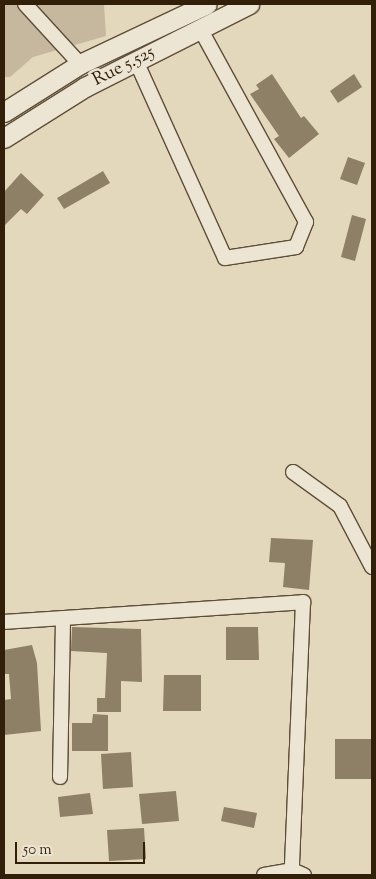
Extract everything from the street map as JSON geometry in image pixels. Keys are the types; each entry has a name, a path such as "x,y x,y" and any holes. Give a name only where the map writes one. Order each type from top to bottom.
{"street":[{"path":"25,4 80,64"},
{"name":"Rue 5.525","path":"4,112 80,64 207,4"},
{"name":"Rue 5.525","path":"4,138 85,87 249,4"},
{"path":"136,61 225,258 296,248 306,222 200,28"},
{"path":"293,472 340,506 372,567"},
{"path":"4,622 303,602 298,872 264,875"},
{"path":"60,777 63,618"}],"shaded area":[{"path":"4,4 104,4 106,36 33,57 10,77 4,77"}],"building":[{"path":"272,74 301,118 304,116 319,134 289,158 274,139 279,136 250,94 259,89 256,85"},
{"path":"354,74 362,87 338,103 330,91"},
{"path":"348,157 365,163 357,185 340,179"},
{"path":"103,171 110,183 64,209 57,198"},
{"path":"21,173 44,195 27,214 21,209 4,226 4,192"},
{"path":"352,215 366,219 355,261 341,257"},
{"path":"271,538 313,540 309,590 283,587 285,563 269,562"},
{"path":"72,627 141,629 142,682 121,681 121,712 97,712 97,698 105,698 107,653 71,651"},
{"path":"226,627 258,627 259,660 226,660"},
{"path":"32,645 37,663 41,731 4,735 4,700 11,699 9,674 4,674 4,650"},
{"path":"164,675 201,675 201,711 163,711"},
{"path":"93,714 108,715 108,751 72,751 72,723 92,723"},
{"path":"335,739 372,739 372,779 335,779"},
{"path":"131,752 133,787 103,789 101,754"},
{"path":"176,791 179,821 142,824 139,794"},
{"path":"90,793 93,814 60,817 58,797"},
{"path":"224,807 257,813 254,828 221,821"},
{"path":"144,828 146,859 109,861 107,830"}]}
